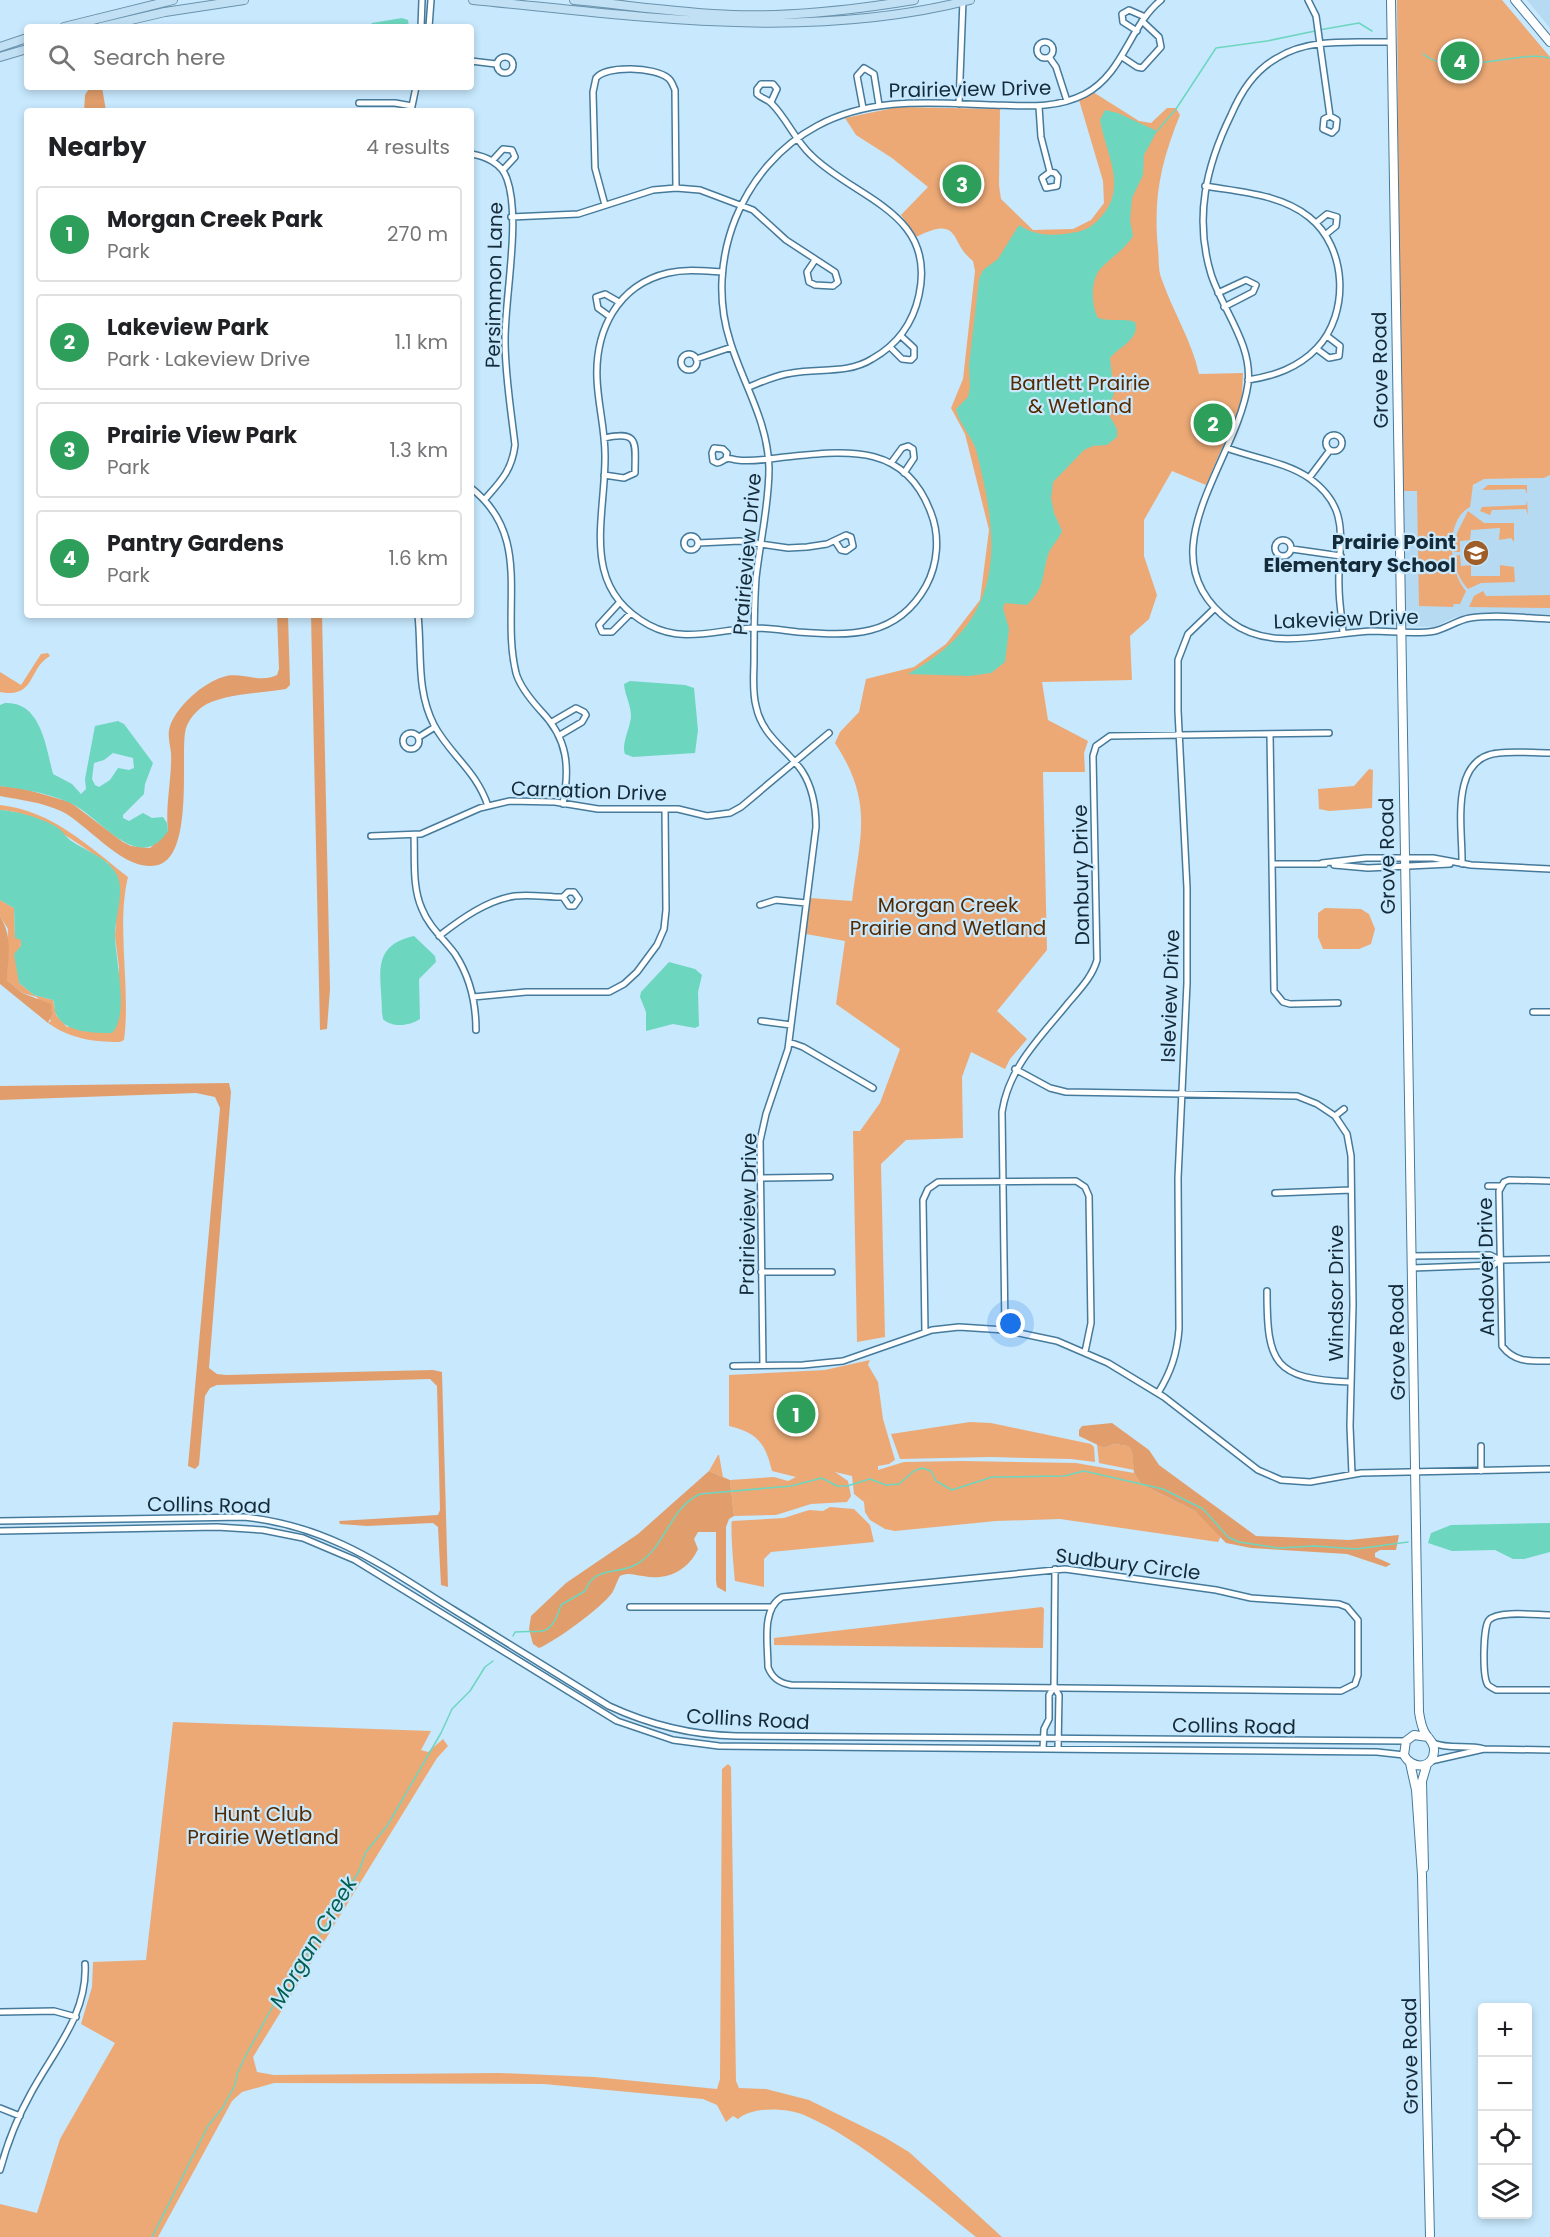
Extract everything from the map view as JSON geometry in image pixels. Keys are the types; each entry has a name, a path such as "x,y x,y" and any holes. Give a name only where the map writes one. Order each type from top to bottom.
{"main road":[{"path":"76,24 173,0"},
{"path":"114,24 165,12 244,0"},
{"path":"473,0 736,24 843,20 965,1"},
{"path":"574,0 683,12 768,15 842,10 914,0"},
{"path":"0,47 24,39"},
{"path":"0,57 24,50"}],"street":[{"path":"421,24 422,0"},
{"path":"429,24 431,0"},
{"name":"Prairieview Drive","path":"763,1365 759,1178 762,1128 789,1042 816,809 812,791 794,762 768,735 759,717 754,696 756,576 767,509 769,459 760,416 732,347 723,303 722,272 729,236 742,204 774,159 797,139 818,126 863,108 879,105 958,104 1039,107 1067,101 1098,85 1122,57 1144,19 1161,0"},
{"path":"1308,0 1319,33 1330,116"},
{"name":"Grove Road","path":"1391,0 1403,867 1419,1712 1430,1740"},
{"path":"1515,0 1550,42"},
{"path":"958,104 965,1"},
{"path":"1122,57 1137,68 1142,68 1161,47 1160,37 1144,19 1129,10 1122,14 1123,22 1137,31"},
{"name":"Lakeview Drive","path":"1392,42 1320,43 1277,57 1248,82 1215,149 1205,186 1202,211 1205,251 1218,293 1241,343 1248,380 1240,416 1199,511 1192,535 1196,574 1215,608 1233,624 1256,635 1279,639 1343,633 1433,631 1475,618 1550,619"},
{"path":"1049,57 1056,67 1067,101"},
{"path":"474,61 496,64"},
{"path":"863,108 857,76 864,68 874,74 879,105"},
{"path":"605,205 595,172 593,87 599,75 609,69 659,73 672,82 675,90 676,188"},
{"path":"412,108 415,90"},
{"path":"749,387 793,372 850,368 871,360 901,336 911,320 920,291 920,264 909,232 899,218 884,204 812,156 771,102"},
{"path":"358,103 394,103 409,108"},
{"path":"1039,107 1041,137 1050,172"},
{"name":"Persimmon Lane","path":"485,499 506,477 513,461 515,446 505,341 511,218 510,192 503,170 515,157 512,150 503,148 492,160"},
{"path":"474,155 492,160 503,170"},
{"path":"1205,186 1282,202 1316,223 1325,235 1339,272 1340,292 1336,316 1327,336 1317,349 1287,370 1248,380"},
{"path":"511,218 563,217 653,190 676,188 711,193 742,204 836,274 838,282 832,286 815,285 809,282 807,272 815,260"},
{"path":"1316,223 1327,214 1337,217 1336,226 1325,235"},
{"path":"722,272 682,271 658,276 633,289 619,302 609,316 601,336 597,357 598,401 604,438 600,553 604,572 620,602 631,613 650,625 670,633 687,636 754,628 858,634 880,628 900,616 916,602 927,584 934,565 935,524 927,502 904,473 891,464 854,452 739,461 726,459"},
{"path":"1218,293 1246,280 1256,285 1253,292 1224,307"},
{"path":"609,316 598,309 596,297 605,294 619,302"},
{"path":"890,347 907,361 914,357 914,348 901,336"},
{"path":"1317,349 1329,358 1339,356 1340,346 1327,336"},
{"path":"696,359 732,347"},
{"path":"603,475 624,478 635,472 635,442 631,437 624,435 604,438"},
{"path":"891,464 902,448 913,449 914,458 904,473"},
{"path":"1227,448 1285,467 1309,478 1326,496 1338,516 1342,540 1338,585 1343,633"},
{"path":"1309,478 1330,450"},
{"path":"474,490 485,499 500,522 511,560 513,656 517,675 525,691 552,722 560,735 567,755 568,772 562,804"},
{"path":"698,543 740,541 807,547 835,541"},
{"path":"1292,549 1341,556"},
{"path":"620,602 599,624 602,632 612,632 631,613"},
{"name":"Isleview Drive","path":"1158,1393 1170,1374 1178,1351 1179,1329 1178,1178 1187,983 1187,888 1179,735 1180,648 1188,634 1215,608"},
{"path":"417,618 421,686 435,727 475,776 488,806"},
{"path":"552,722 576,708 586,715 582,722 560,735"},
{"path":"419,737 435,727"},
{"name":"Carnation Drive","path":"371,836 414,835 433,830 488,806 516,800 598,810 665,809 707,816 730,813 829,733"},
{"path":"1270,734 1274,991 1283,1002 1290,1004 1338,1003"},
{"name":"Danbury Drive","path":"1005,1330 1002,1112 1005,1094 1016,1069 1088,979 1097,960 1093,756 1096,746 1110,736 1329,734"},
{"path":"1459,864 1462,788 1467,774 1475,763 1497,753 1550,753"},
{"path":"473,997 522,992 609,992 624,984 637,972 657,945 664,929 666,911 665,809"},
{"path":"414,835 418,900 428,923 464,971 473,997 476,1030"},
{"path":"1272,864 1322,863 1366,858 1433,858 1459,864"},
{"path":"1322,863 1368,868 1459,864 1550,869"},
{"path":"439,936 459,920 495,902 515,896 563,897"},
{"path":"760,905 776,900 806,903"},
{"path":"1533,1012 1550,1012"},
{"path":"761,1021 791,1025"},
{"path":"789,1042 803,1047 873,1088"},
{"path":"1016,1069 1059,1091 1297,1096 1317,1104 1335,1116 1344,1109"},
{"name":"Windsor Drive","path":"1335,1116 1349,1144 1353,1305 1350,1382 1352,1474"},
{"path":"759,1178 830,1177"},
{"name":"Andover Drive","path":"1550,1181 1509,1180 1500,1186 1502,1346 1509,1354 1524,1361 1550,1361"},
{"path":"925,1332 923,1200 928,1189 938,1182 1076,1181 1084,1187 1089,1196 1091,1323 1085,1352"},
{"path":"1488,1186 1500,1186"},
{"path":"1275,1192 1351,1190"},
{"path":"1411,1256 1490,1255 1500,1260 1550,1259"},
{"path":"1412,1268 1494,1265 1500,1260"},
{"path":"761,1272 832,1272"},
{"path":"1267,1291 1269,1341 1274,1356 1285,1368 1314,1381 1350,1382"},
{"path":"734,1366 843,1361 925,1332 959,1327 1005,1330 1038,1336 1085,1352 1158,1393 1269,1477 1301,1483 1352,1474 1550,1469"},
{"path":"1481,1446 1481,1471"},
{"name":"Collins Road","path":"0,1521 244,1518 271,1520 313,1530 368,1557 609,1706 669,1729 736,1736 1408,1739"},
{"name":"Collins Road","path":"0,1531 238,1528 303,1538 355,1560 596,1710 642,1732 672,1740 719,1746 1389,1752 1404,1755"},
{"path":"1043,1749 1043,1739 1049,1719 1049,1695 1054,1687 1055,1569"},
{"name":"Sudbury Circle","path":"1055,1569 1212,1589 1251,1598 1339,1604 1354,1612 1358,1620 1358,1675 1355,1684 1341,1691 783,1684 771,1674 768,1667 770,1607 778,1599 791,1595 1055,1569"},
{"path":"630,1607 770,1607"},
{"path":"1482,1613 1489,1619"},
{"path":"1550,1615 1500,1614 1489,1619 1485,1627 1484,1674 1488,1685 1496,1690 1550,1690"},
{"path":"1054,1687 1059,1695 1058,1749"},
{"name":"Grove Road","path":"1408,1739 1419,1712"},
{"path":"1484,1749 1417,1766 1410,1763 1404,1755 1408,1739 1421,1735 1445,1747 1550,1750"},
{"path":"1428,1763 1434,1753 1430,1740"},
{"name":"Grove Road","path":"1410,1763 1416,1790 1422,1875 1430,2237"},
{"name":"Grove Road","path":"1422,1875 1425,1830 1422,1781 1428,1763"},
{"path":"0,2170 20,2116 76,2017 85,1985 85,1964"},
{"path":"0,2012 54,2011 76,2017"},
{"path":"0,2108 20,2116"}],"shaded area":[{"path":"1527,0 1550,0 1550,28"},
{"path":"402,18 408,20 409,24 371,24"},
{"path":"88,90 102,90 106,108 84,108 85,95"},
{"path":"1105,110 1118,113 1157,131 1144,155 1143,175 1132,198 1130,220 1133,236 1098,272 1094,285 1093,299 1098,318 1135,322 1136,328 1132,338 1110,358 1114,394 1109,405 1109,415 1117,429 1117,437 1107,445 1093,446 1084,450 1053,482 1051,498 1054,513 1062,531 1049,552 1038,592 1027,605 1005,603 1003,608 1009,629 1005,662 991,673 969,676 908,674 940,653 963,630 979,605 988,578 991,549 990,518 984,485 976,450 956,409 968,397 970,387 969,365 979,279 983,270 998,259 1019,225 1044,234 1071,233 1090,227 1105,212 1114,190 1114,178 1100,120"},
{"name":"Prairie Point Elementary School","path":"1550,475 1550,614 1477,614 1456,617 1434,627 1403,626 1401,491 1470,490 1478,481 1484,479 1544,478"},
{"path":"277,618 288,618 290,685 286,689 220,699 202,707 191,718 185,733 181,827 176,845 169,858 158,865 145,866 120,855 61,811 38,803 0,796 0,786 21,788 70,802 123,842 131,846 150,848 168,831 167,812 171,763 169,733 173,718 178,711 199,690 215,680 236,675 270,677 277,675 279,669"},
{"path":"311,618 322,618 330,989 327,1029 320,1030"},
{"path":"630,681 685,685 694,688 698,730 695,753 633,757 625,754 624,746 631,717 624,684"},
{"path":"17,704 27,709 40,728 53,774 72,784 81,794 86,789 85,779 95,726 118,721 124,724 153,763 145,784 144,794 123,815 123,818 129,821 143,813 152,818 163,817 168,831 156,843 144,848 131,845 68,802 35,792 0,786 0,705","holes":["113,753 133,758 134,768 129,770 118,768 110,780 99,787 95,785 92,779 94,763 104,760"]},
{"path":"0,810 41,819 56,826 70,840 108,863 117,875 120,896 115,934 121,1000 117,1025 112,1033 81,1031 66,1025 56,1014 53,1000 34,995 19,983 14,954 21,946 21,940 15,938 14,908 0,900"},
{"path":"0,916 8,939 7,980 22,993 51,1004 52,1014 48,1023 0,984"},
{"path":"414,936 435,956 436,962 419,979 420,1019 406,1024 391,1024 383,1019 381,965 390,947"},
{"path":"669,962 695,969 702,975 698,992 699,1026 695,1028 673,1024 646,1031 646,1012 640,997 641,992"},
{"path":"229,1083 231,1092 209,1368 217,1374 226,1375 433,1370 442,1372 448,1587 441,1585 438,1527 433,1523 367,1526 340,1524 339,1521 438,1515 440,1510 437,1386 430,1379 217,1385 210,1388 205,1396 199,1465 195,1469 188,1466 220,1108 215,1097 196,1093 0,1100 0,1086"},
{"path":"1112,1423 1149,1450 1159,1465 1256,1536 1349,1540 1399,1535 1396,1550 1380,1550 1375,1553 1375,1557 1391,1564 1386,1567 1347,1554 1251,1548 1226,1543 1195,1511 1141,1484 1134,1473 1132,1452 1128,1446 1114,1444 1104,1448 1079,1436 1082,1426"},
{"path":"709,1471 730,1480 734,1516 729,1519 726,1527 726,1592 717,1587 716,1581 716,1532 698,1532 694,1539 698,1549 694,1557 682,1569 660,1577 629,1574 620,1576 612,1593 589,1615 547,1644 539,1648 533,1644 529,1629 531,1616 566,1583 638,1534"},
{"path":"1550,1523 1550,1552 1524,1559 1513,1559 1495,1550 1452,1551 1428,1543 1431,1533 1451,1525"}],"green space":[{"path":"1397,0 1502,0 1550,57 1550,475 1544,478 1484,479 1473,485 1470,507 1456,523 1453,534 1453,560 1460,582 1466,591 1460,604 1454,604 1453,607 1419,606 1417,491 1401,491"},
{"path":"1093,92 1139,121 1151,123 1167,108 1176,108 1180,115 1163,164 1160,180 1157,230 1160,273 1192,350 1199,374 1243,373 1242,395 1238,411 1206,485 1172,471 1144,520 1144,556 1157,595 1149,619 1130,636 1132,680 1042,682 1048,720 1088,741 1084,753 1085,772 1043,772 1047,950 997,1011 1027,1039 1010,1059 1005,1069 971,1052 962,1077 963,1138 906,1140 881,1164 885,1337 857,1342 853,1131 860,1131 880,1103 900,1049 836,1004 845,941 806,934 810,898 852,901 860,837 860,802 847,764 835,743 840,732 859,712 866,679 914,667 946,644 980,600 989,530 965,434 951,408 963,379 975,271 973,261 948,230 931,231 916,237 901,215 928,187 892,158 856,135 845,118 898,107 1000,109 999,185 1001,199 1033,230 1073,229 1091,220 1104,203 1103,181 1079,100"},
{"path":"1488,485 1527,485 1527,494 1525,489 1482,490"},
{"path":"1527,500 1528,515 1526,509 1492,510 1490,515 1480,511 1482,507 1526,505"},
{"path":"1468,511 1484,523 1514,523 1514,542 1511,538 1499,540 1500,528 1471,530 1470,540 1460,541 1460,552 1454,552 1457,533"},
{"path":"1460,555 1461,566 1471,565 1471,576 1500,576 1500,565 1514,567 1515,582 1481,583 1468,589 1455,565 1454,556"},
{"path":"1483,591 1486,596 1550,595 1550,608 1469,607 1474,596"},
{"path":"48,653 50,656 43,661 26,687 12,693 0,692 0,672 21,685 41,654"},
{"path":"1369,769 1373,770 1372,808 1329,811 1319,809 1318,789 1354,786"},
{"path":"0,805 37,814 53,822 84,842 128,877 123,916 126,1000 124,1040 120,1042 91,1040 65,1033 48,1023 51,1021 37,997 22,993 7,980 8,929 0,916 0,900 14,908 15,937 21,940 19,983 34,995 53,1000 56,1015 67,1027 119,1016 119,967 115,936 117,907 108,863 43,822 15,812 0,810"},
{"path":"1325,908 1361,909 1369,914 1375,929 1371,944 1359,949 1323,949 1318,937 1318,913"},
{"path":"870,1360 868,1365 878,1382 883,1419 895,1460 878,1466 878,1470 904,1462 961,1461 1076,1463 1134,1473 1141,1484 1195,1511 1221,1536 1218,1542 1060,1519 996,1521 895,1531 885,1529 870,1520 865,1512 864,1502 854,1494 852,1476 835,1472 848,1481 851,1496 847,1502 811,1504 776,1515 734,1516 730,1480 774,1477 788,1481 796,1477 772,1471 759,1441 747,1432 729,1426 729,1375 825,1370"},
{"path":"970,1422 991,1423 1091,1444 1094,1447 1095,1462 1071,1459 991,1457 900,1459 891,1434"},
{"path":"1097,1444 1104,1448 1114,1444 1128,1446 1132,1452 1134,1470 1099,1463"},
{"path":"719,1455 723,1477 709,1471"},
{"path":"830,1507 854,1509 870,1525 874,1542 771,1552 764,1559 764,1587 735,1581 732,1521 784,1518 809,1510 823,1511"},
{"path":"1042,1607 1044,1609 1043,1648 774,1645 774,1638"},
{"name":"Hunt Club Prairie Wetland","path":"173,1722 431,1731 421,1750 428,1752 443,1739 448,1746 437,1758 253,2057 257,2072 274,2075 500,2073 594,2077 717,2089 720,2079 722,1769 728,1764 731,1767 736,2081 739,2088 766,2089 809,2100 884,2137 909,2152 1002,2237 976,2237 871,2154 826,2126 804,2115 789,2111 761,2110 738,2119 733,2116 726,2122 717,2105 703,2099 544,2084 274,2083 242,2092 232,2101 158,2237 0,2237 0,2204 37,2213 60,2139 115,2043 81,2024 92,1987 93,1962 146,1960"}],"waterway":[{"path":"1319,30 1359,23 1372,31"},
{"path":"1157,131 1176,109 1216,48 1315,31"},
{"path":"1423,54 1436,61 1452,64 1537,56 1550,58"},
{"name":"Morgan Creek","path":"513,1636 515,1632 539,1631 549,1628 561,1605 585,1591 594,1578 606,1572 628,1568 645,1558 654,1549 681,1509 700,1494 791,1486 822,1478 837,1486 847,1486 870,1479 886,1485 899,1484 914,1471 922,1468 931,1471 936,1481 952,1490 992,1477 1064,1476 1084,1471 1163,1489 1203,1509 1228,1537 1239,1542 1278,1548 1315,1546 1356,1549 1408,1542"},
{"name":"Morgan Creek","path":"152,2237 208,2126 223,2107 235,2085 237,2074 246,2055 274,2004 332,1916 359,1871 366,1852 387,1826 441,1733 452,1709 470,1691 485,1667 493,1661"}],"place":[{"name":"Pantry Gardens","path":"1460,61"},
{"name":"Prairie View Park","path":"962,184"},
{"name":"Lakeview Park","path":"1213,423"},
{"name":"Prairie Point Elementary School","path":"1476,553"},
{"name":"Morgan Creek Park","path":"796,1414"}],"park label":[{"name":"Bartlett Prairie & Wetland","path":"1080,394"},
{"name":"Morgan Creek Prairie and Wetland","path":"948,916"}]}
